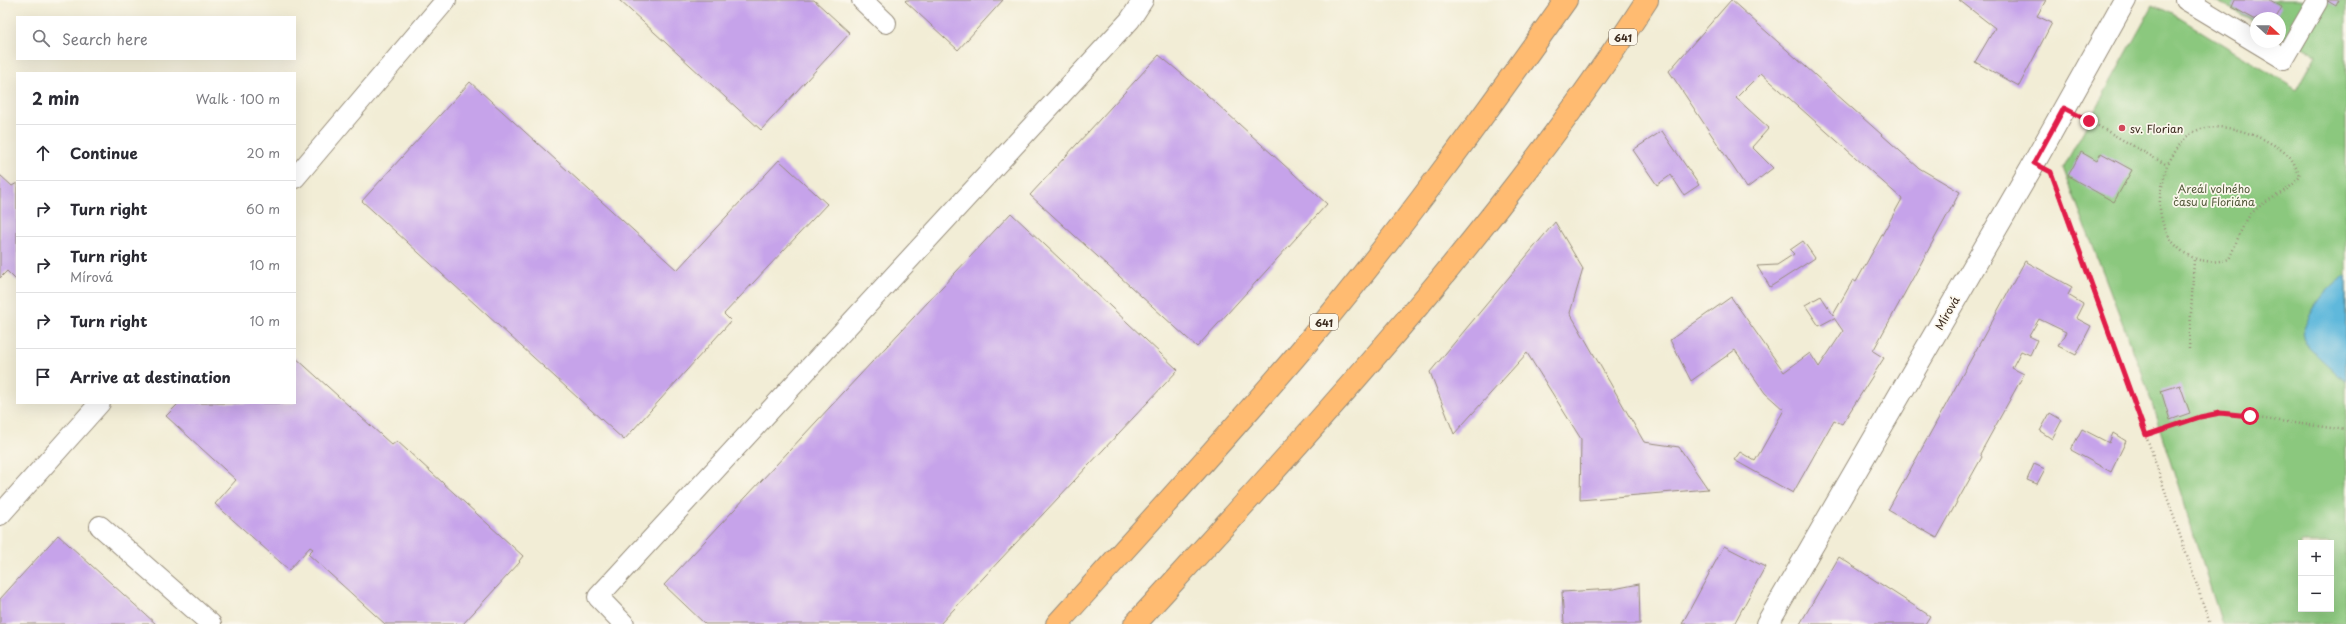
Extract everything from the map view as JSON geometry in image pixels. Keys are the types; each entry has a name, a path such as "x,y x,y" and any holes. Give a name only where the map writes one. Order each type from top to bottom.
{"highway":[{"name":"641","path":"1057,624 1202,464 1307,342 1404,223 1566,0"},
{"name":"641","path":"1135,624 1259,487 1452,266 1525,174 1599,74 1647,0"}],"street":[{"name":"Mírová","path":"1767,624 2034,163 2125,0"}],"lane":[{"path":"296,177 446,0"},
{"path":"862,0 886,23"},
{"path":"624,624 598,597 1130,20 1143,0"},
{"path":"2186,0 2284,59 2317,2"},
{"path":"0,515 99,404"},
{"path":"100,526 211,624"}],"path":[{"path":"2064,108 2167,165"},
{"path":"2222,127 2254,135 2272,143 2291,158 2300,176 2294,186 2272,197 2251,214 2229,259 2216,263 2194,260 2184,254 2163,227 2160,198 2167,165 2178,147 2190,135 2202,129 2222,127"},
{"path":"2034,163 2051,172 2146,435 2210,624"},
{"path":"2189,349 2194,260"},
{"path":"2146,435 2200,417 2220,413 2346,430"}],"green space":[{"name":"Areál volného času u Floriána","path":"2214,0 2346,0 2346,624 2222,624 2144,379 2063,168 2153,5 2173,14 2297,90 2316,55 2286,38 2286,12 2250,12 2250,19"}],"water":[{"path":"2346,275 2346,382 2309,348 2302,334 2319,300 2331,287"}],"building":[{"path":"619,0 814,0 850,33 761,130"},
{"path":"1003,0 958,50 905,1"},
{"path":"1731,0 1919,168 1960,192 1873,351 1884,358 1842,424 1834,420 1793,493 1734,460 1740,452 1755,461 1784,410 1765,393 1735,350 1691,381 1670,340 1731,297 1784,372 1810,353 1819,367 1843,331 1834,318 1819,326 1805,305 1821,296 1833,315 1853,280 1856,282 1902,199 1761,73 1736,98 1769,128 1752,147 1773,168 1747,188 1669,71"},
{"path":"1959,0 2046,0 2037,16 2052,23 2019,86 1975,62 1995,28"},
{"path":"2235,0 2270,0 2282,7 2279,12 2250,12 2250,17 2232,7"},
{"path":"2326,0 2339,0 2336,6"},
{"path":"1159,55 1206,94 1327,204 1197,347 1030,195"},
{"path":"470,82 677,270 779,160 827,204 724,314 731,321 624,440 362,201"},
{"path":"1662,131 1699,185 1684,195 1671,175 1657,185 1633,150"},
{"path":"2081,152 2097,161 2101,153 2132,170 2114,202 2068,176"},
{"path":"0,175 12,186 16,184 16,280 7,271 0,278"},
{"path":"1011,213 1178,370 940,624 705,624 664,585"},
{"path":"1555,222 1583,269 1570,313 1644,442 1679,447 1708,489 1580,500 1581,439 1527,353 1454,434 1430,372"},
{"path":"1803,241 1815,258 1770,287 1757,266 1777,265 1794,254 1790,250"},
{"path":"2025,261 2072,287 2068,295 2083,304 2076,318 2091,326 2076,355 2058,346 2066,332 2039,319 2029,336 2037,340 2030,355 2021,351 2012,368 2024,374 1980,454 1982,457 1937,538 1888,510"},
{"path":"296,358 392,445 397,441 523,556 519,561 520,562 463,624 385,624 308,554 313,549 310,547 289,570 215,504 236,480 166,416 178,404 296,404"},
{"path":"2180,385 2190,413 2170,420 2161,391"},
{"path":"2050,413 2062,420 2052,439 2040,431"},
{"path":"2082,429 2109,443 2113,433 2126,441 2111,472 2071,450"},
{"path":"2034,464 2045,469 2037,484 2027,480"},
{"path":"58,535 156,624 0,624 0,599"},
{"path":"1724,546 1765,567 1734,624 1682,624"},
{"path":"1839,557 1930,616 1925,624 1800,624"},
{"path":"1639,584 1640,624 1564,624 1562,592 1614,589"}],"place":[{"name":"sv. Florian","path":"2122,128"}],"route":[{"path":"2089,121 2064,108 2034,163 2051,172 2146,435 2200,417 2220,413 2250,416"}]}
